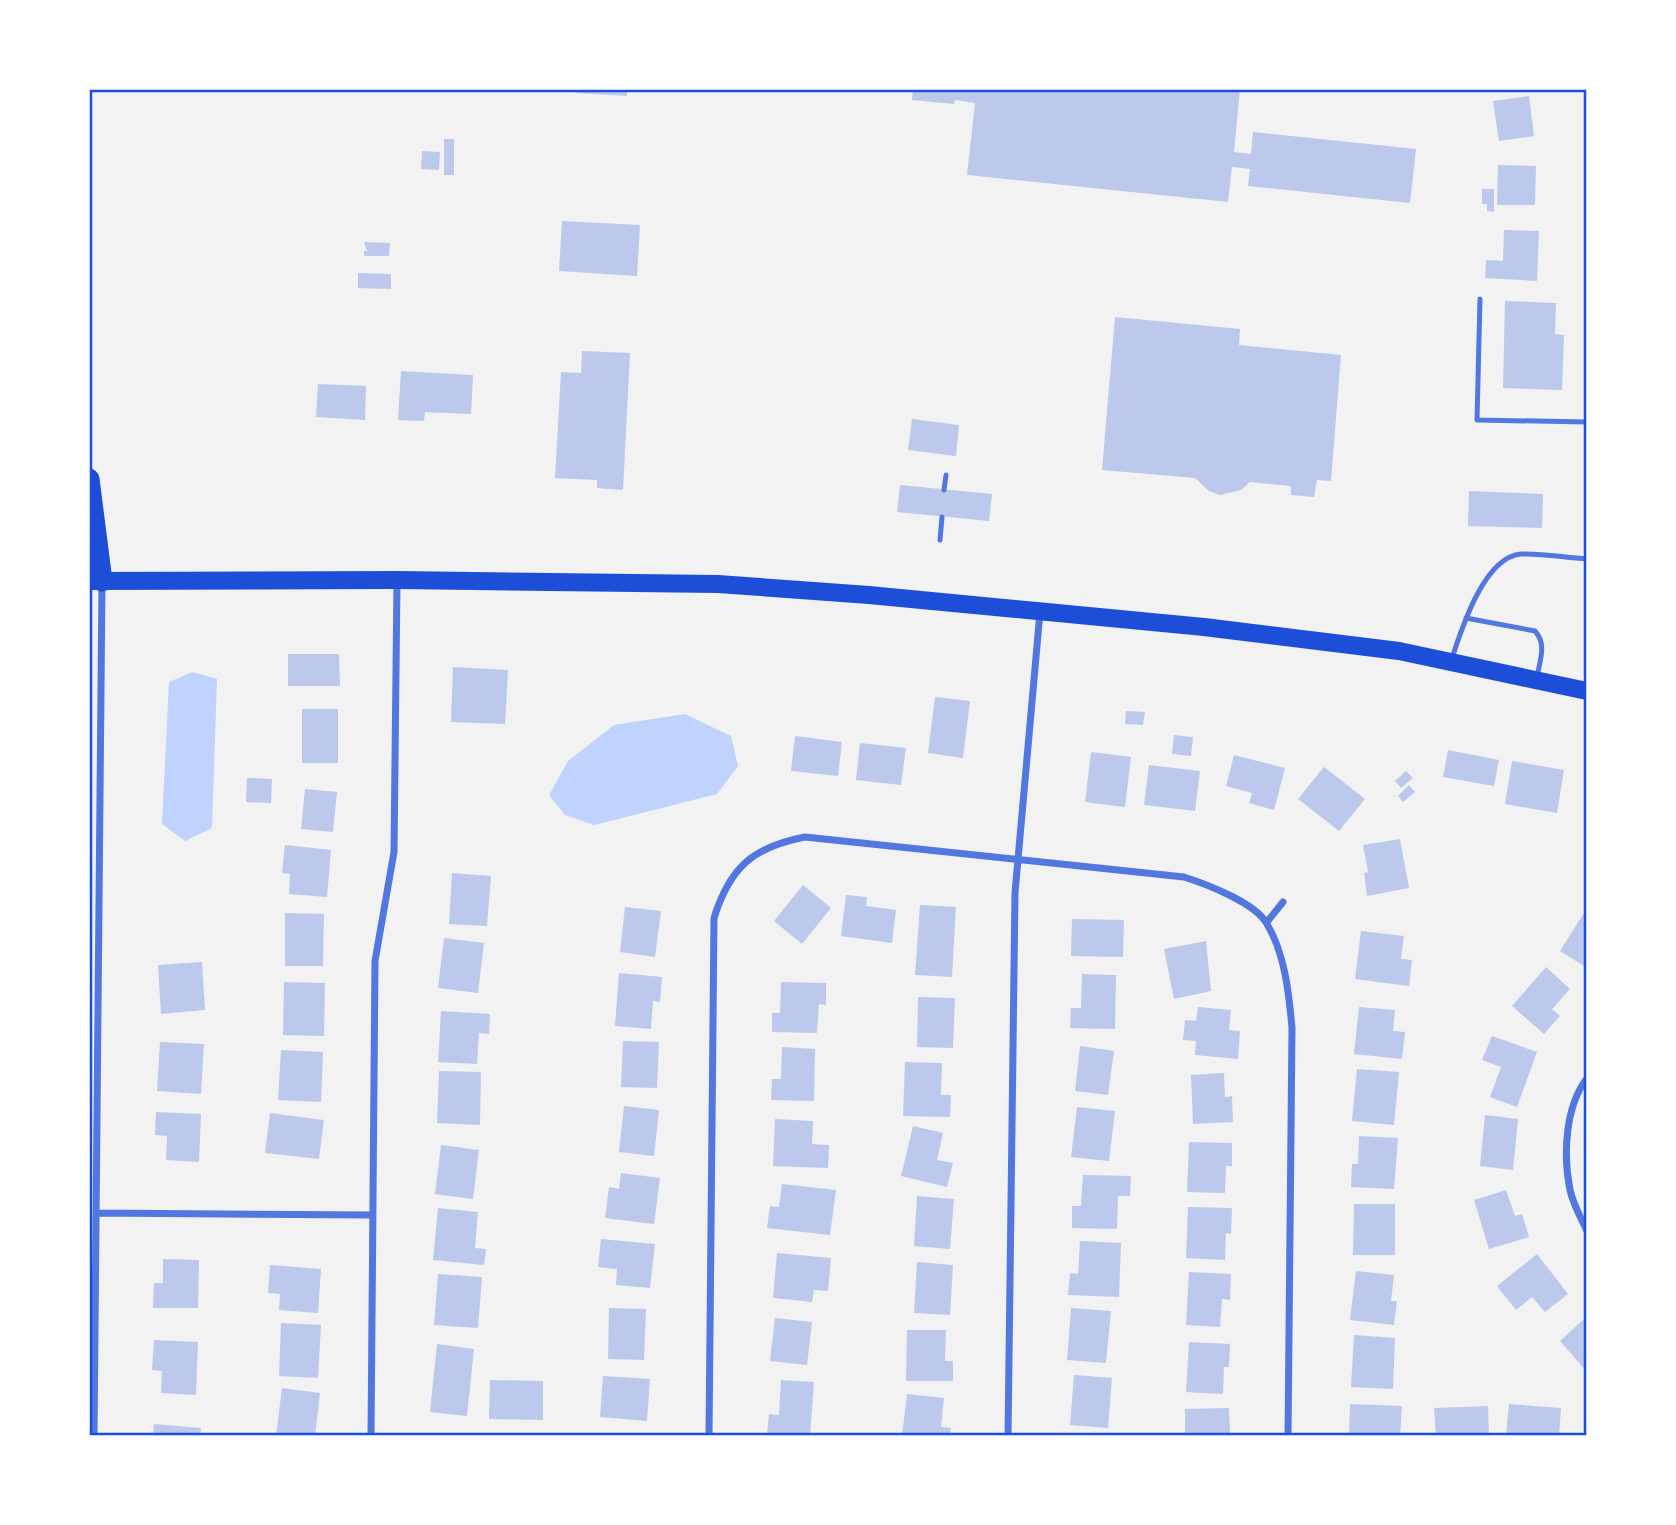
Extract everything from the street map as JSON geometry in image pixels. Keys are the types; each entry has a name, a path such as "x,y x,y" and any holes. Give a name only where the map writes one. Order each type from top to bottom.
{"highway":[{"path":"89,479 96,581"}],"main road":[{"path":"96,581 397,580 718,584 1203,627 1386,650 1587,691"}],"street":[{"path":"371,1436 375,961 394,852 397,580"},
{"path":"93,1436 96,1213 96,581"},
{"path":"1008,1436 1016,858 1040,611"},
{"path":"709,1436 711,944 714,918 723,889 734,873 758,851 777,842 805,836 1184,877 1222,889 1267,922 1287,983 1292,1028 1288,1436"},
{"path":"1267,922 1283,902"},
{"path":"1587,1078 1581,1085 1566,1151 1571,1192 1587,1231"},
{"path":"96,1213 373,1215"}],"lane":[{"path":"1480,299 1478,420 1587,422"},
{"path":"944,490 946,475"},
{"path":"940,540 942,517"},
{"path":"1450,664 1466,618 1491,570 1518,554 1587,559"},
{"path":"1466,618 1535,631 1542,638 1543,646 1537,680"}],"water":[{"path":"192,672 217,679 212,828 185,841 162,824 169,682"},
{"path":"685,714 731,736 738,766 717,794 594,825 565,815 549,795 568,761 614,725"}],"building":[{"path":"577,89 627,89 627,96 576,93"},
{"path":"913,89 1240,89 1234,152 1251,154 1253,132 1416,149 1410,203 1248,186 1250,169 1232,167 1228,202 967,175 975,103 912,100"},
{"path":"1529,96 1534,136 1499,141 1493,101"},
{"path":"444,139 454,139 454,175 444,175"},
{"path":"422,151 440,152 439,170 421,169"},
{"path":"1498,165 1536,166 1535,205 1497,205"},
{"path":"1482,189 1494,189 1494,212 1487,211 1487,204 1482,204"},
{"path":"562,221 640,225 637,276 559,271"},
{"path":"1504,230 1539,231 1537,281 1485,278 1486,260 1503,261"},
{"path":"364,242 390,243 389,256 364,256 364,251 367,251"},
{"path":"358,273 391,274 391,289 358,288"},
{"path":"1505,301 1556,303 1555,334 1564,335 1562,390 1503,388"},
{"path":"1115,317 1240,329 1239,345 1341,355 1331,481 1317,480 1314,497 1291,495 1291,486 1250,482 1241,490 1220,495 1209,491 1195,478 1102,470"},
{"path":"582,351 630,353 623,490 597,488 597,480 555,478 561,372 581,373"},
{"path":"401,371 473,375 471,414 425,412 424,421 398,420"},
{"path":"318,384 366,386 365,420 316,417"},
{"path":"912,419 959,425 956,456 908,450"},
{"path":"900,485 992,494 989,521 897,512"},
{"path":"1469,491 1543,494 1542,528 1468,526"},
{"path":"288,654 339,654 340,686 288,686"},
{"path":"453,667 508,670 505,724 451,722"},
{"path":"935,697 970,701 963,758 928,753"},
{"path":"302,709 338,709 338,763 302,763"},
{"path":"1126,711 1145,712 1143,725 1125,724"},
{"path":"1174,735 1193,737 1191,756 1172,754"},
{"path":"795,736 842,742 838,776 791,771"},
{"path":"860,743 906,748 901,785 856,780"},
{"path":"1448,750 1499,760 1494,786 1443,777"},
{"path":"1091,752 1131,757 1125,807 1085,802"},
{"path":"1234,755 1285,768 1274,810 1249,803 1252,793 1226,786"},
{"path":"1512,761 1564,770 1557,813 1505,804"},
{"path":"1149,765 1200,771 1195,811 1144,805"},
{"path":"1324,767 1365,799 1339,831 1298,799"},
{"path":"1406,771 1413,778 1401,788 1395,781"},
{"path":"247,778 272,779 271,803 246,802"},
{"path":"1409,785 1415,792 1403,802 1398,796"},
{"path":"305,789 337,792 333,832 301,829"},
{"path":"1400,839 1409,888 1367,896 1364,873 1368,872 1363,845"},
{"path":"285,845 331,850 327,897 289,894 290,874 282,873"},
{"path":"452,873 491,876 487,926 449,924"},
{"path":"803,885 831,908 802,944 774,921"},
{"path":"846,895 867,897 866,906 896,910 892,943 841,936"},
{"path":"920,905 956,907 952,977 915,975"},
{"path":"625,907 661,911 655,957 620,952"},
{"path":"1587,908 1587,968 1560,951"},
{"path":"285,913 324,914 323,966 285,966"},
{"path":"1072,919 1124,920 1123,957 1071,956"},
{"path":"1361,931 1404,936 1401,959 1412,960 1409,986 1355,979"},
{"path":"444,938 484,943 478,993 438,988"},
{"path":"1206,941 1211,991 1174,999 1164,949"},
{"path":"202,962 205,1010 161,1014 158,965"},
{"path":"1546,967 1570,989 1552,1009 1560,1016 1544,1034 1512,1006"},
{"path":"619,973 662,977 660,1002 653,1001 651,1029 615,1026"},
{"path":"1082,974 1116,975 1115,1029 1070,1028 1071,1008 1081,1008"},
{"path":"284,982 325,983 324,1036 283,1035"},
{"path":"781,982 826,983 826,1005 819,1004 817,1033 772,1032 772,1013 780,1013"},
{"path":"918,997 955,998 953,1048 917,1047"},
{"path":"1198,1007 1231,1010 1229,1030 1240,1031 1238,1059 1195,1055 1196,1041 1183,1040 1185,1020 1196,1021"},
{"path":"1359,1007 1395,1010 1393,1031 1405,1032 1402,1059 1354,1054"},
{"path":"441,1011 490,1014 489,1034 479,1033 477,1064 438,1062"},
{"path":"1492,1036 1537,1052 1517,1107 1490,1097 1501,1067 1482,1060"},
{"path":"623,1041 659,1042 657,1088 621,1087"},
{"path":"160,1042 204,1044 201,1094 157,1091"},
{"path":"1080,1046 1114,1051 1108,1095 1075,1091"},
{"path":"782,1047 815,1049 814,1101 771,1100 772,1079 781,1079"},
{"path":"281,1050 323,1052 321,1102 278,1100"},
{"path":"905,1062 942,1063 941,1095 951,1095 950,1117 903,1116"},
{"path":"1357,1069 1399,1072 1394,1125 1352,1121"},
{"path":"439,1071 481,1072 480,1125 437,1123"},
{"path":"1224,1073 1225,1097 1232,1096 1233,1122 1193,1124 1191,1075"},
{"path":"624,1106 659,1110 654,1156 619,1152"},
{"path":"1077,1107 1115,1111 1109,1161 1071,1157"},
{"path":"156,1112 201,1114 199,1162 166,1160 167,1136 155,1135"},
{"path":"270,1113 324,1120 319,1159 265,1153"},
{"path":"1485,1115 1518,1119 1513,1170 1480,1166"},
{"path":"775,1119 813,1121 812,1144 829,1145 828,1168 773,1166"},
{"path":"913,1126 943,1133 937,1160 953,1163 947,1187 901,1176"},
{"path":"1359,1136 1398,1138 1394,1189 1351,1187 1352,1164 1358,1164"},
{"path":"1189,1142 1232,1143 1232,1166 1226,1166 1225,1193 1187,1192"},
{"path":"441,1145 479,1150 473,1199 435,1194"},
{"path":"621,1173 660,1178 654,1224 605,1218 609,1187 619,1189"},
{"path":"1083,1175 1131,1176 1130,1196 1118,1196 1117,1229 1072,1228 1072,1206 1081,1206"},
{"path":"782,1184 836,1190 830,1235 767,1228 770,1206 779,1207"},
{"path":"1506,1190 1515,1216 1522,1214 1529,1237 1489,1249 1474,1200"},
{"path":"917,1196 954,1199 950,1249 914,1246"},
{"path":"1354,1204 1395,1204 1395,1255 1353,1255"},
{"path":"1188,1207 1232,1208 1231,1234 1226,1233 1225,1260 1186,1258"},
{"path":"438,1208 478,1212 475,1248 486,1249 484,1265 433,1260"},
{"path":"601,1239 655,1244 650,1288 616,1285 617,1269 598,1267"},
{"path":"1080,1241 1121,1243 1119,1297 1068,1295 1070,1273 1078,1274"},
{"path":"777,1253 831,1258 828,1291 814,1290 812,1302 773,1298"},
{"path":"1537,1254 1568,1294 1545,1312 1532,1297 1516,1310 1497,1286"},
{"path":"163,1259 199,1260 198,1308 153,1308 154,1283 163,1283"},
{"path":"917,1262 953,1265 950,1315 914,1313"},
{"path":"270,1265 321,1269 318,1313 279,1310 280,1294 268,1293"},
{"path":"1356,1271 1394,1275 1391,1301 1397,1301 1394,1325 1350,1320"},
{"path":"1189,1272 1231,1274 1230,1300 1222,1299 1220,1327 1186,1325"},
{"path":"438,1274 482,1277 478,1328 434,1325"},
{"path":"609,1308 646,1309 644,1360 608,1359"},
{"path":"1071,1308 1111,1311 1106,1363 1067,1360"},
{"path":"775,1318 812,1322 807,1365 770,1361"},
{"path":"1584,1319 1587,1323 1587,1372 1560,1341"},
{"path":"281,1323 321,1325 318,1378 279,1376"},
{"path":"907,1330 946,1330 945,1361 953,1361 953,1381 906,1381"},
{"path":"1354,1335 1395,1338 1393,1389 1351,1387"},
{"path":"154,1340 198,1342 196,1395 161,1393 162,1371 152,1370"},
{"path":"1189,1342 1230,1344 1229,1367 1224,1367 1223,1394 1186,1392"},
{"path":"437,1344 474,1349 467,1416 430,1412"},
{"path":"1074,1375 1112,1378 1108,1428 1070,1425"},
{"path":"603,1376 650,1379 647,1421 600,1417"},
{"path":"490,1380 543,1381 543,1420 489,1419"},
{"path":"781,1380 814,1382 810,1435 767,1433 769,1414 779,1415"},
{"path":"282,1388 320,1393 315,1436 276,1436"},
{"path":"907,1394 944,1398 941,1427 951,1428 950,1436 902,1436"},
{"path":"1350,1404 1402,1406 1400,1436 1349,1436"},
{"path":"1509,1404 1561,1408 1559,1436 1506,1436"},
{"path":"1488,1406 1489,1436 1436,1436 1434,1408"},
{"path":"1229,1408 1230,1433 1185,1436 1185,1409"},
{"path":"154,1424 201,1428 200,1436 153,1436"}]}
